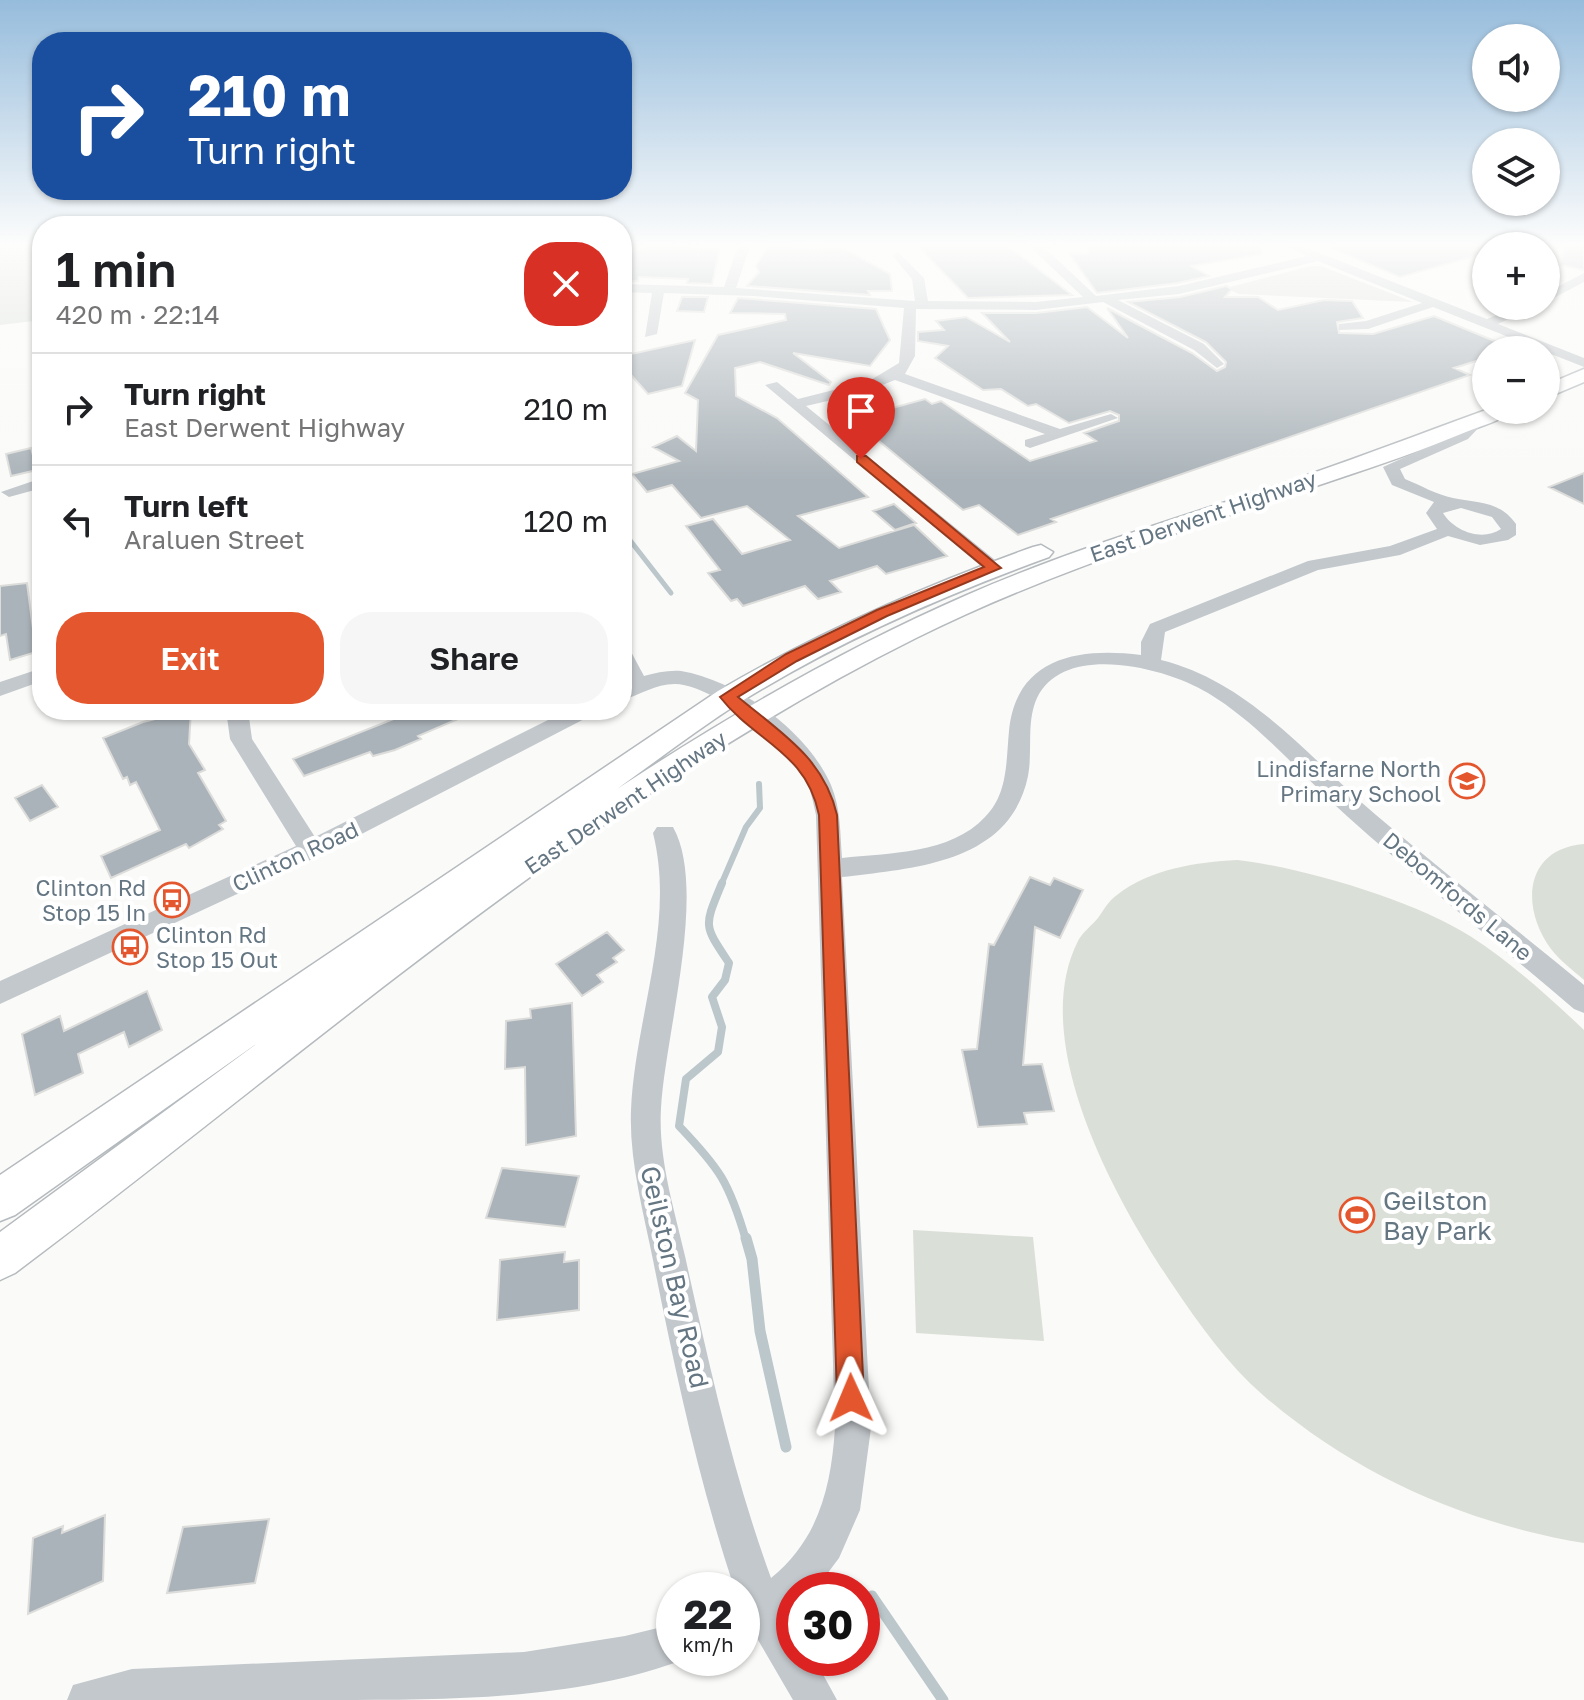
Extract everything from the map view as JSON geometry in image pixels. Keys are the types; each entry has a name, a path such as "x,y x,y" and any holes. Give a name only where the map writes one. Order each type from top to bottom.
{"main road":[{"path":"1560,370 1582,364"},
{"path":"1560,381 1582,364"},
{"name":"East Derwent Highway","path":"0,1200 728,697 792,658 882,613 994,568 1472,401"},
{"name":"East Derwent Highway","path":"0,1258 394,959 754,716 907,632 1023,581 1132,538 1472,423"}],"street":[{"path":"650,334 652,322"},
{"path":"795,404 869,386 894,375 907,361 913,322"},
{"path":"1148,322 1199,347 1217,364"},
{"path":"1344,327 1376,322"},
{"path":"1483,322 1582,364"},
{"path":"1487,324 1491,322"},
{"path":"894,375 1060,434"},
{"path":"772,385 994,568"},
{"path":"1030,443 1111,418"},
{"path":"1450,503 1398,482 1391,467 1463,436 1475,424"},
{"path":"9,492 32,486"},
{"path":"1151,661 1151,642 1157,628 1314,565 1394,551 1449,530 1492,540 1510,531 1507,521 1493,511 1476,505 1450,503 1441,505 1434,513 1449,530"},
{"name":"Debomfords Lane","path":"830,869 937,853 986,834 1011,800 1024,707 1030,690 1044,677 1084,660 1151,661 1213,686 1237,703 1339,796 1584,1001"},
{"path":"632,688 677,677 691,679 728,697 806,763 817,779 828,815 850,1346 850,1472 830,1538 790,1590 760,1609"},
{"path":"0,689 32,678"},
{"path":"238,720 241,739 311,850"},
{"name":"Clinton Road","path":"0,993 311,850 565,720"},
{"name":"Geilston Bay Road","path":"665,833 674,868 673,909 646,1108 647,1152 678,1300 743,1572"},
{"name":"Geilston Bay Road","path":"760,1625 816,1700"},
{"path":"88,1700 170,1686 523,1673 636,1656 656,1650"}],"shaded area":[{"path":"1584,844 1584,980 1551,949 1541,933 1532,900 1533,883 1549,857 1564,848"},
{"name":"Geilston Bay Park","path":"1237,860 1325,878 1389,898 1447,923 1515,969 1584,1030 1584,1543 1496,1523 1454,1509 1374,1472 1299,1424 1251,1384 1214,1343 1150,1250 1104,1165 1085,1119 1071,1072 1063,1025 1065,981 1078,941 1109,903 1130,886 1174,868"},
{"path":"913,1230 1033,1237 1044,1341 916,1333"}],"building":[{"path":"775,322 882,322 890,340 870,366 793,353 831,382 829,385 760,362 735,368 736,396 777,418 868,497 798,516 839,548 914,525 947,556 886,574 877,566 830,581 841,592 818,599 805,586 743,606 737,599 731,601 708,573 720,570 686,526 713,519 742,554 790,540 747,506 701,518 672,485 647,492 632,474 679,461 653,447 677,436 696,451 698,400 685,393 718,335"},
{"path":"937,322 975,322 1010,342 991,322 1107,322 1128,338 1117,322 1134,322 1192,353 1217,371 1225,367 1226,362 1206,342 1168,322 1337,322 1339,333 1373,334 1413,322 1449,322 1482,336 1472,336 1472,362 1454,368 1470,375 1051,519 1056,522 1018,535 979,505 963,510 852,419 925,399 932,404 941,401 1030,461 1096,441 1084,433 1119,421 1119,415 1110,411 1069,423 1036,404 1028,406 1001,389 983,390 935,358 948,346 918,341 918,332 944,330"},
{"path":"695,340 682,386 648,394 632,376 632,354"},
{"path":"31,448 32,471 11,476 6,454"},
{"path":"1584,473 1584,504 1549,487"},
{"path":"894,504 916,523 895,530 873,511"},
{"path":"27,583 32,653 10,660 6,634 0,636 0,586"},
{"path":"190,720 189,744 205,770 198,773 226,821 219,825 223,829 189,848 186,844 111,878 101,856 160,830 136,782 130,785 127,777 123,779 103,738 143,722"},
{"path":"391,720 456,720 395,750 373,756 370,752 304,776 293,759"},
{"path":"42,785 58,807 30,821 15,798"},
{"path":"1030,877 1050,885 1054,878 1083,890 1060,938 1035,927 1023,1065 1042,1064 1054,1111 1024,1113 1027,1124 978,1127 962,1050 977,1049 989,944 994,945"},
{"path":"607,932 624,950 613,958 617,962 597,975 603,982 582,996 556,964"},
{"path":"147,991 162,1030 129,1047 124,1032 78,1054 83,1073 35,1095 22,1034 60,1016 64,1031"},
{"path":"572,1003 576,1136 526,1145 525,1067 505,1069 506,1021 531,1018 530,1009"},
{"path":"502,1168 579,1176 565,1227 486,1218"},
{"path":"565,1252 564,1262 579,1260 579,1310 497,1320 500,1260"},
{"path":"105,1515 103,1581 28,1614 33,1538 63,1526 62,1533"},
{"path":"269,1519 255,1583 167,1593 183,1527"}],"waterway":[{"path":"632,543 671,593"},
{"path":"721,885 746,827 760,808 759,784"},
{"path":"722,883 709,917 714,940 729,963 725,980 712,997 722,1027 718,1052 686,1079 679,1126 722,1177 746,1240"},
{"path":"746,1238 752,1259 760,1331 786,1447"},
{"path":"880,1608 943,1700"}],"place":[{"name":"Lindisfarne North Primary School","path":"1467,781"},
{"name":"Clinton Rd Stop 15 In","path":"172,900"},
{"name":"Clinton Rd Stop 15 Out","path":"130,947"},
{"name":"Geilston Bay Park","path":"1357,1215"}],"route":[{"path":"851,1398 828,815 817,779 806,763 728,697 792,658 882,613 994,568 861,459"}]}
